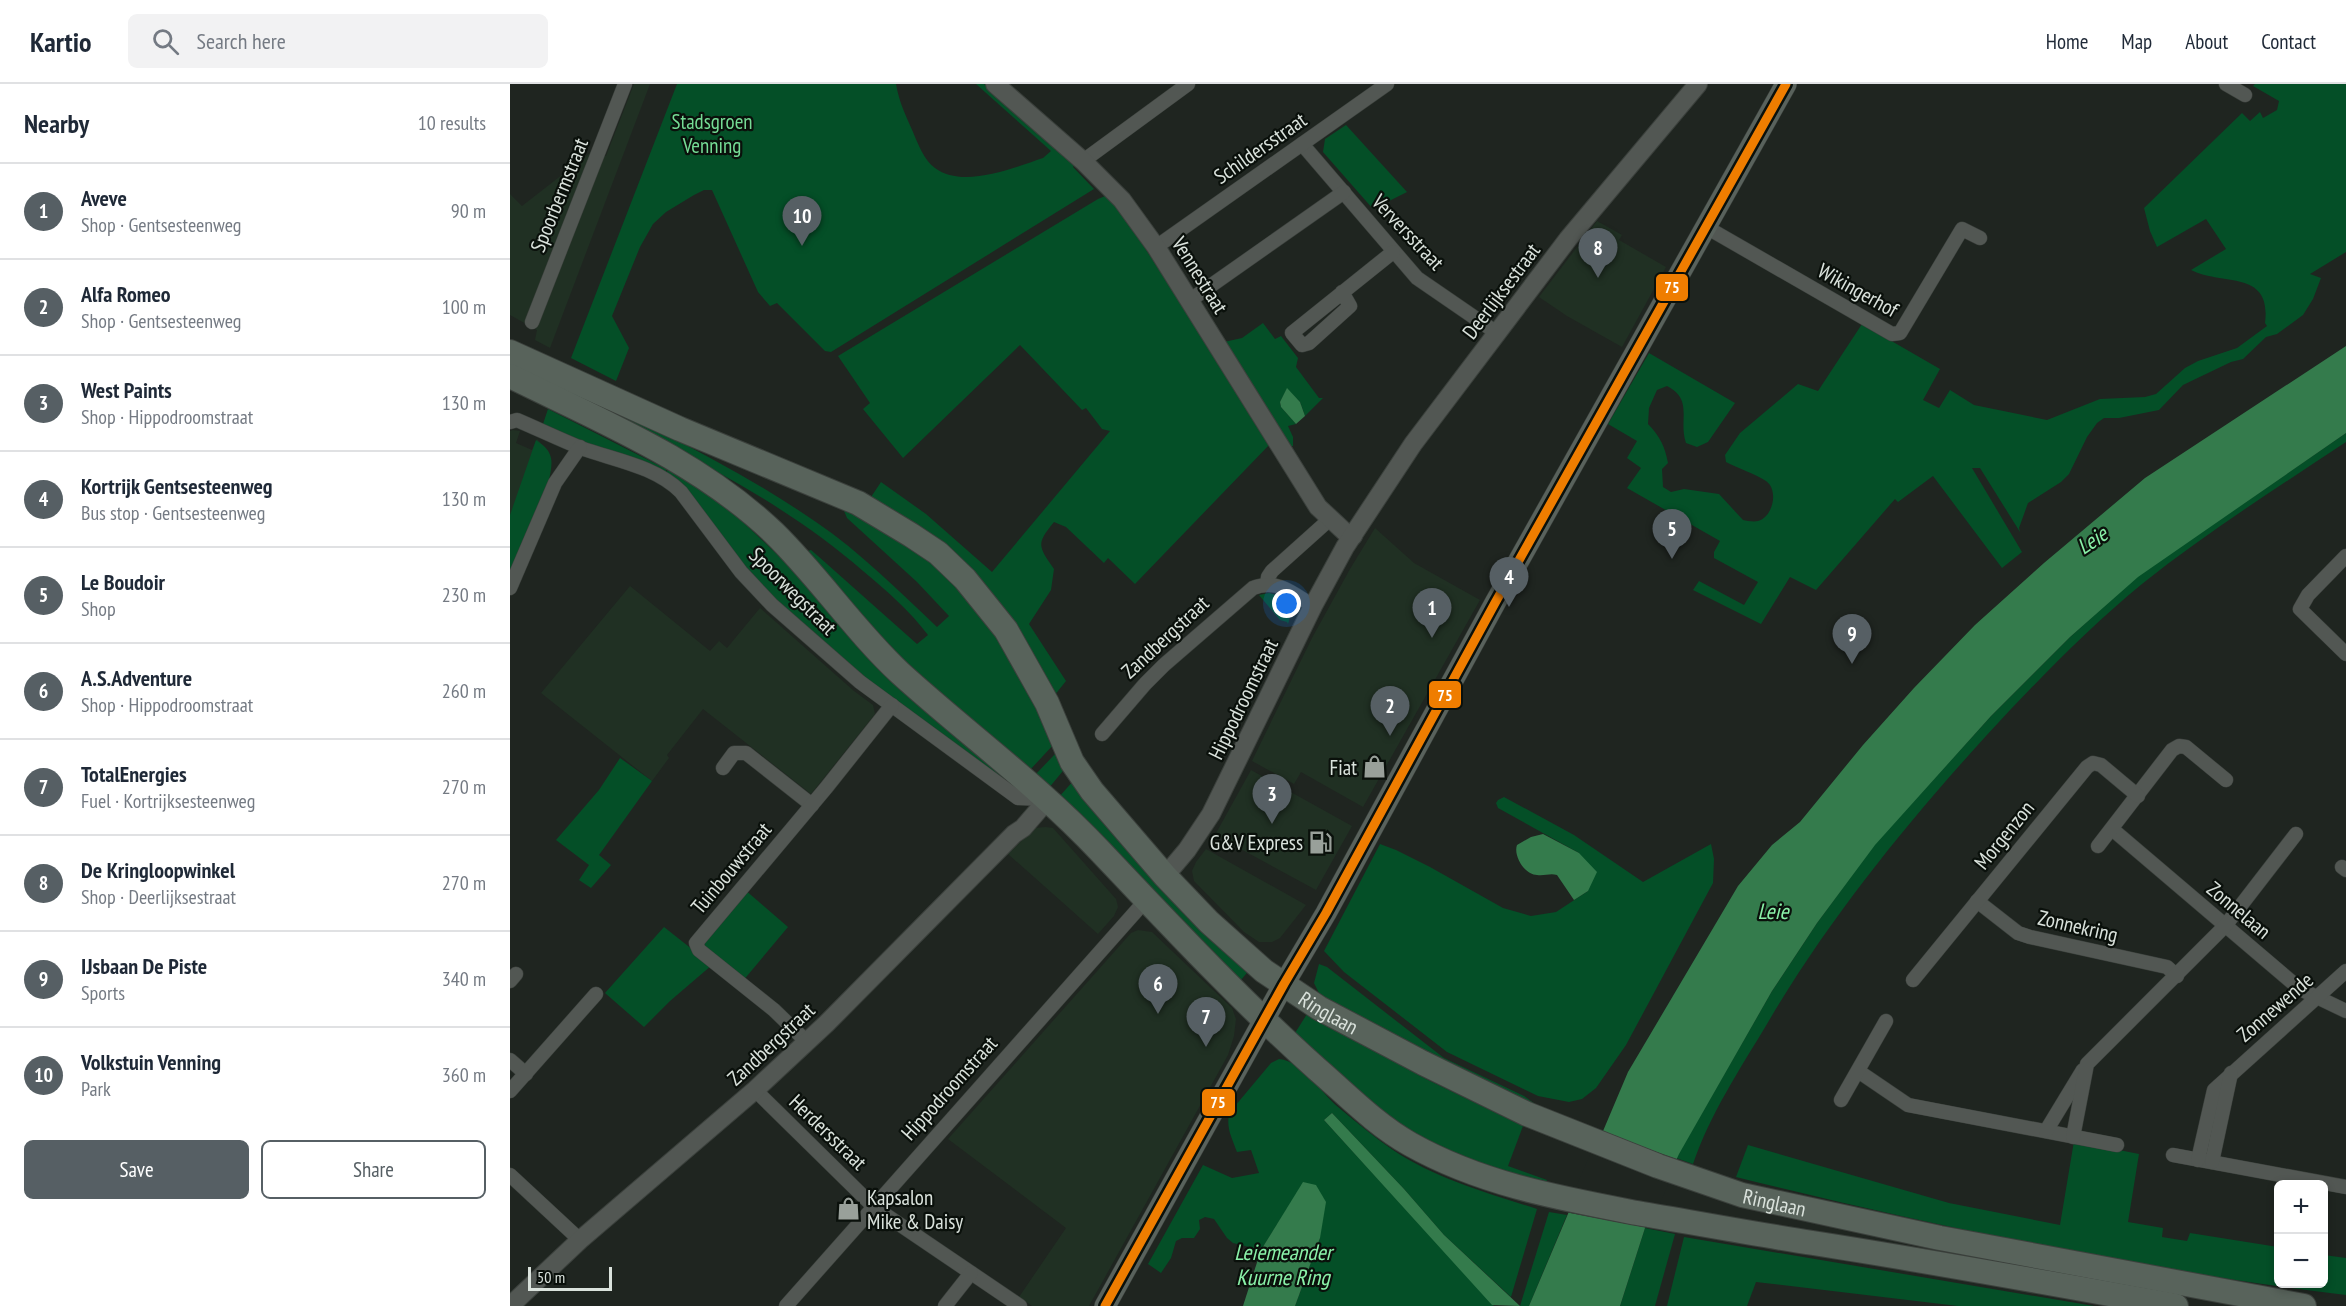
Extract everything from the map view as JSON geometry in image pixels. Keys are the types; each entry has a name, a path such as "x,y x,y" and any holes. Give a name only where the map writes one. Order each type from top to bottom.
{"highway":[{"path":"510,351 680,429 858,503 886,518 938,553 965,579 1006,630 1047,703 1072,762 1092,791 1165,876 1209,922 1259,967 1274,1002"},
{"path":"510,376 614,427 702,475 740,504 807,566 888,661 980,743 1048,799 1146,900 1274,1002"},
{"name":"Ringlaan","path":"2176,1306 1911,1258 1736,1231 1558,1198 1518,1188 1426,1153 1393,1133 1363,1110 1291,1046 1274,1002 1319,1008 1423,1064 1527,1114 1658,1166 1742,1195 1940,1238 2304,1306"}],"main road":[{"path":"1105,1306 1326,913 1494,603 1786,84"}],"street":[{"name":"Spoorbermstraat","path":"532,322 625,84"},
{"name":"Vennestraat","path":"995,84 1083,161 1122,200 1156,247 1318,507 1330,519"},
{"path":"1083,161 1188,84"},
{"name":"Schildersstraat","path":"1156,247 1387,84"},
{"name":"Deerlijksestraat","path":"1353,536 1413,444 1568,239 1698,84"},
{"path":"2226,84 2245,95"},
{"name":"Verversstraat","path":"1302,144 1417,278 1497,333"},
{"path":"1190,301 1344,192"},
{"name":"Wikingerhof","path":"1706,227 1892,334 1900,333 1962,229 1980,238"},
{"path":"1342,292 1393,252"},
{"name":"Spoorwegstraat","path":"510,423 517,420 669,481 681,492 741,572 772,605 860,682 1018,798 1048,799"},
{"path":"510,588 555,483 580,447"},
{"path":"1330,519 1353,536"},
{"name":"Zandbergstraat","path":"1102,734 1145,684 1186,644 1253,588 1267,584 1272,571 1330,519"},
{"name":"Hippodroomstraat","path":"1165,876 1187,850 1211,814 1313,606 1353,536"},
{"path":"2346,556 2308,595 2300,609 2346,654"},
{"path":"1267,584 1285,588 1313,606"},
{"name":"Tuinbouwstraat","path":"806,1041 774,1010 699,950 696,943 812,805 892,705"},
{"path":"2098,846 2172,750 2179,746 2186,747 2226,780"},
{"path":"723,768 734,753 746,753 812,805"},
{"name":"Morgenzon","path":"1913,980 2086,767 2093,763 2101,765 2138,796"},
{"name":"Zandbergstraat","path":"510,1306 580,1240 755,1090 826,1024 1014,834 1023,828 1048,799"},
{"name":"Zonnelaan","path":"2112,829 2300,989 2346,1011"},
{"path":"2046,1131 2073,1083 2087,1064 2225,926 2296,834"},
{"name":"Hippodroomstraat","path":"786,1306 1146,900"},
{"name":"Zonnekring","path":"1977,901 2018,933 2031,938 2167,967 2177,976"},
{"name":"Zonnewende","path":"2198,1160 2214,1090 2346,971"},
{"path":"510,1091 597,994"},
{"path":"1841,1100 1886,1022"},
{"path":"510,1060 526,1074"},
{"path":"2073,1137 2087,1064"},
{"path":"1858,1071 1908,1105 2118,1145"},
{"path":"2214,1163 2231,1073"},
{"name":"Herdersstraat","path":"755,1090 874,1207 1020,1306"},
{"path":"2173,1155 2346,1187"},
{"path":"510,1175 580,1240"},
{"path":"945,1306 971,1273"}],"shaded area":[{"path":"634,84 650,84 550,348 535,340 537,330 510,315 510,194 522,206 594,150 606,156"},
{"path":"1597,221 1622,235 1619,240 1666,267 1622,347 1567,316 1539,297"},
{"path":"510,431 520,431 516,443 532,450 537,439 548,451 510,564"},
{"path":"1375,528 1414,563 1480,600 1363,807 1301,772 1294,784 1252,761 1312,638"},
{"path":"630,586 710,651 719,641 727,648 760,608 873,705 875,714 811,794 703,709 667,755 669,758 652,781 541,693"},
{"path":"1251,770 1352,826 1316,890 1215,835"},
{"path":"1035,828 1053,828 1116,899 1118,907 1114,916 1098,934 1008,854"},
{"path":"1206,849 1306,905 1280,938 1272,942 1259,942 1244,932 1194,881 1192,871"},
{"path":"1138,930 1152,932 1232,1008 1236,1019 1234,1036 1228,1055 1089,1306 1032,1306 1019,1297 1066,1228 948,1139 1131,933"}],"green space":[{"name":"Stadsgroen Venning","path":"677,84 896,84 903,109 919,147 931,165 946,174 959,177 974,177 1003,171 1043,158 1051,151 976,84 984,84 1075,164 1073,167 1094,189 831,352 825,351 777,303 770,306 758,292 712,190 704,190 666,212 653,224 640,247 612,316 629,348 616,381 571,358"},
{"path":"2255,84 2346,84 2346,252 2310,274 2321,278 2313,299 2303,315 2277,334 2266,337 2243,359 2231,362 2183,385 2159,410 2119,418 2104,418 2097,423 2087,437 2069,474 2061,482 2028,503 2019,528 2020,532 1980,468 1972,468 2022,552 2002,568 1933,476 1898,502 1895,499 1816,590 1790,577 1761,624 1693,590 1699,581 1744,605 1758,582 1714,558 1714,552 1720,541 1627,488 1641,468 1627,458 1637,441 1608,424 1649,353 1735,403 1708,442 1697,447 1686,443 1684,411 1680,398 1667,386 1657,390 1649,408 1648,424 1659,437 1667,457 1668,463 1662,469 1663,487 1671,492 1684,489 1719,494 1743,520 1750,521 1763,519 1771,509 1772,490 1762,478 1726,462 1725,455 1740,433 1798,384 1818,391 1862,324 1940,369 1923,400 1939,408 1950,390 1974,405 2047,420 2100,399 2145,397 2156,394 2185,368 2198,361 2237,348 2267,326 2261,294 2253,287 2242,282 2203,275 2191,270 2226,249 2206,219 2157,247 2144,208 2242,113 2250,121 2260,112 2263,118 2277,110 2279,101 2253,86"},
{"path":"1346,125 1407,192 1373,209 1323,152 1325,139"},
{"path":"1110,194 1271,443 1135,584 1108,558 1104,563 1066,527 1054,522 1044,535 1041,545 1054,569 1051,590 1029,624 1066,681 1054,696 933,538 871,497 881,482 926,514 992,572 1110,431 1102,429 1086,408 1082,410 1020,345 903,458 863,409 870,403 838,356 1098,199"},
{"path":"1263,323 1275,339 1281,336 1298,358 1296,367 1319,398 1323,398 1305,416 1300,402 1287,389 1280,402 1281,407 1296,424 1288,426 1293,437 1293,446 1287,447 1224,342 1242,338"},
{"path":"559,383 722,464 816,522 878,572 937,627 949,616 917,582 847,518 842,506 931,561 967,597 1000,640 1055,743 1029,771 924,686 805,552 811,550 917,644 928,635 897,601 863,571 792,517 754,493 676,450 555,391"},
{"path":"548,409 666,469 666,472 668,470 712,497 741,520 1018,784 1015,788 864,678 769,594 753,577 685,489 543,424"},
{"path":"2346,433 2346,442 2217,528 2142,584 2061,657 1986,736 1897,839 1816,948 1726,1092 1693,1164 1676,1158 1772,991 1817,923 1875,844 1991,716 2070,637 2138,576"},
{"path":"536,440 549,452 551,469 543,500 510,581 510,515"},
{"path":"1269,593 1280,597 1287,604 1290,613 1288,624 1280,620 1259,595"},
{"path":"1058,751 1067,766 1048,789 1034,776"},
{"path":"620,758 652,781 599,855 611,865 591,888 579,880 589,865 556,840 599,790"},
{"path":"1075,779 1250,969 1241,980 1192,932 1099,832 1058,798"},
{"path":"1504,797 1574,835 1643,882 1711,844 1714,859 1713,883 1626,1045 1596,1088 1582,1099 1569,1102 1538,1096 1447,1052 1344,972 1324,951 1380,844 1430,867 1503,908 1531,916 1556,912 1588,891 1579,853 1498,808 1496,803"},
{"path":"744,889 788,927 742,982 701,946"},
{"path":"664,927 712,965 644,1027 605,993"},
{"path":"1319,964 1327,967 1444,1058 1524,1096 1538,1106 1442,1061 1320,995 1314,983"},
{"path":"1307,1014 1426,1079 1523,1126 1508,1166 1547,1180 1546,1185 1500,1172 1455,1155 1426,1141 1390,1118 1357,1091 1295,1033"},
{"path":"1279,1059 1288,1061 1304,1072 1338,1107 1379,1140 1410,1160 1463,1184 1537,1209 1511,1297 1444,1235 1332,1113 1324,1120 1494,1306 1295,1306 1320,1238 1304,1182 1261,1250 1233,1243 1214,1219 1205,1217 1199,1220 1200,1229 1194,1238 1182,1238 1176,1241 1171,1258 1161,1273 1148,1264 1203,1165 1232,1178 1259,1173 1251,1150 1237,1152 1228,1122 1230,1112 1271,1063"},
{"path":"2074,1141 2139,1154 2128,1222 2163,1228 2162,1237 2187,1241 2190,1233 2274,1246 2274,1286 2115,1260 1963,1230 1736,1177 1748,1145 1949,1203 2060,1225"},
{"path":"1549,1212 1567,1215 1529,1306 1520,1306"},
{"path":"1645,1228 1675,1234 1655,1306 1620,1306"},
{"path":"1684,1237 2094,1306 1958,1306 1756,1282 1747,1306 1667,1306"},
{"path":"2328,1256 2346,1258 2346,1295 2292,1288 2328,1288"}],"water":[{"name":"Leie","path":"2346,346 2346,433 2138,577 2070,637 1991,716 1875,845 1817,923 1772,991 1679,1154 1645,1228 1620,1306 1529,1306 1628,1072 1738,886 1772,845 1800,822 1863,745 1914,688 1975,625 2044,563 2145,478"},
{"path":"1287,388 1300,402 1305,416 1296,424 1281,407 1280,402"},
{"path":"1543,834 1579,853 1597,872 1588,891 1574,900 1557,875 1528,872 1518,859 1517,845 1531,837"},
{"path":"1332,1113 1444,1235 1520,1306 1492,1305 1324,1120"},
{"name":"Leiemeander Kuurne Ring","path":"1303,1182 1316,1185 1326,1202 1320,1238 1295,1306 1243,1306 1261,1250"}],"pier":[{"path":"1600,1132 1679,1160 1649,1228 1565,1212"}],"transit line":[{"name":"75","path":"1105,1306 1786,84"}],"place":[{"name":"Volkstuin Venning","path":"802,246"},
{"name":"De Kringloopwinkel","path":"1598,278"},
{"name":"Le Boudoir","path":"1672,559"},
{"name":"Kortrijk Gentsesteenweg","path":"1509,607"},
{"name":"Aveve","path":"1432,638"},
{"name":"IJsbaan De Piste","path":"1852,664"},
{"name":"Alfa Romeo","path":"1390,736"},
{"name":"Fiat","path":"1375,767"},
{"name":"West Paints","path":"1272,824"},
{"name":"G&V Express","path":"1321,842"},
{"name":"A.S.Adventure","path":"1158,1014"},
{"name":"TotalEnergies","path":"1206,1047"},
{"name":"Kapsalon Mike & Daisy","path":"849,1209"}]}
